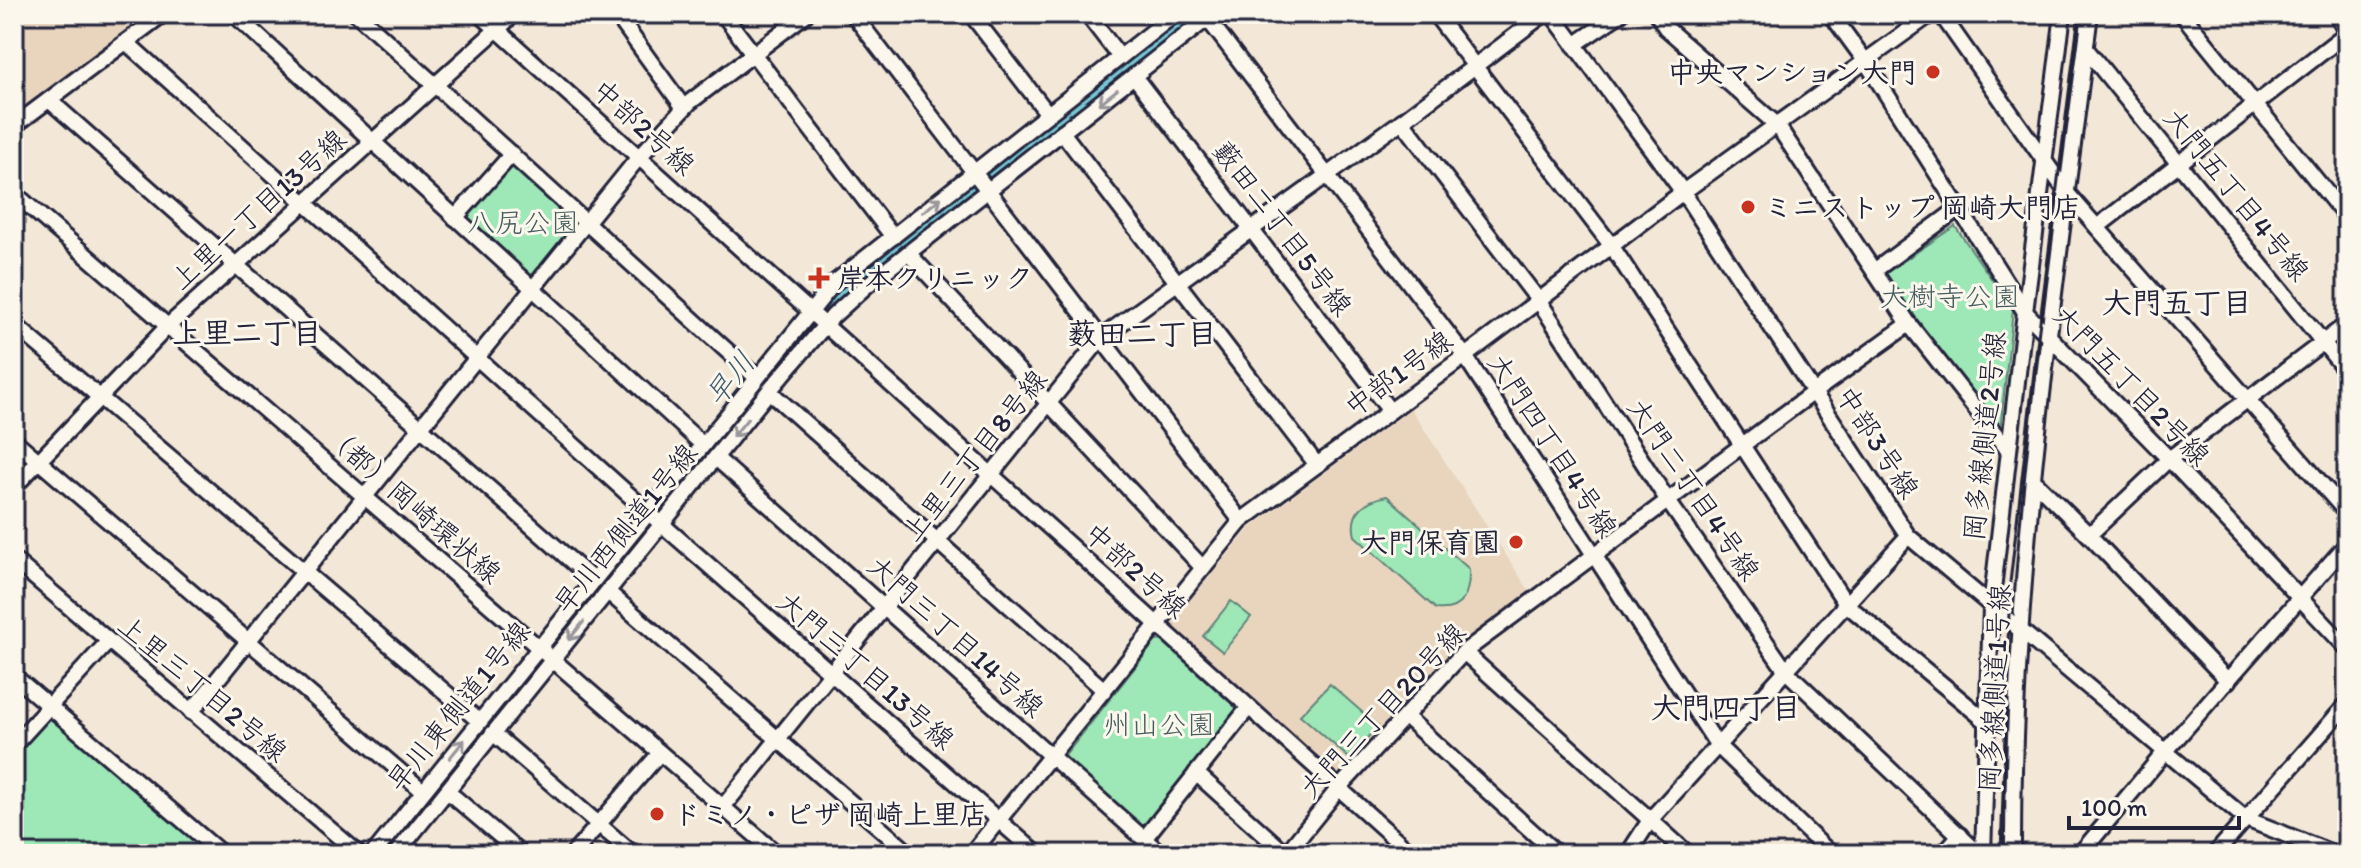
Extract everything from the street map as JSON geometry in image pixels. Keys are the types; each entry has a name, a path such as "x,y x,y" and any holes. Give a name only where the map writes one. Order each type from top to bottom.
{"street":[{"path":"14,126 163,14"},
{"path":"234,14 703,445"},
{"path":"357,14 757,378"},
{"name":"中部2号線","path":"480,14 1412,854"},
{"name":"上里一丁目13号線","path":"14,487 168,326 514,14"},
{"path":"616,14 684,108"},
{"path":"723,14 893,237"},
{"path":"191,712 639,157 684,108 806,14"},
{"path":"853,14 1241,521"},
{"path":"971,14 1048,114 1175,14"},
{"path":"1087,14 1120,57"},
{"path":"1435,14 1611,245 1846,604 1986,721"},
{"name":"上里三丁目8号線","path":"723,807 1102,337 1402,121 1544,14"},
{"name":"中部3号線","path":"1552,14 1683,192 1908,536 2246,819 2302,848 2335,854"},
{"path":"1574,45 1620,14"},
{"path":"1657,14 1666,28 1777,125 1909,324 2008,450"},
{"name":"大門五丁目2号線","path":"1831,14 1866,62 2025,312 2347,648"},
{"name":"中部1号線","path":"971,854 1241,521 1683,192 1931,14"},
{"path":"1941,14 2067,193 2347,513"},
{"path":"2051,14 2062,20"},
{"name":"岡多線側道1号線","path":"2014,853 2020,630 2033,480 2090,14"},
{"path":"2182,14 2347,218"},
{"path":"2097,227 2347,33 2337,14"},
{"name":"早川西側道1号線","path":"396,854 825,325 866,286 1208,16"},
{"name":"大門四丁目4号線","path":"1208,16 1465,356 1718,746 1831,854"},
{"name":"岡多線側道2号線","path":"1981,854 1991,607 2062,20"},
{"name":"大門三丁目13号線","path":"126,42 661,525 1037,854"},
{"name":"大門五丁目4号線","path":"2086,49 2347,372"},
{"name":"藪田二丁目5号線","path":"1134,76 1390,411"},
{"path":"49,100 593,580"},
{"name":"早川東側道1号線","path":"373,854 834,283 1048,114"},
{"name":"大門二丁目4号線","path":"1402,121 1539,301 1668,501 1786,671 1981,854"},
{"path":"1062,132 1317,465"},
{"path":"455,218 512,154"},
{"name":"（都）岡崎環状線","path":"14,193 777,854"},
{"path":"1874,271 1959,208"},
{"path":"908,253 1203,568"},
{"path":"14,324 479,721"},
{"name":"大門三丁目20号線","path":"1286,854 1339,788 1464,652 1909,324"},
{"path":"2089,535 2169,459 2347,324"},
{"path":"769,391 1104,690"},
{"path":"14,440 423,791"},
{"name":"大門三丁目14号線","path":"716,458 1161,854"},
{"path":"2033,480 2228,681"},
{"path":"1628,854 1650,820 1908,536"},
{"path":"2080,854 2347,544"},
{"name":"上里三丁目2号線","path":"14,560 359,854"},
{"path":"608,592 910,854"},
{"path":"14,745 108,642"},
{"path":"1464,652 1688,854"},
{"path":"14,676 222,854"},
{"path":"1144,839 1249,707"},
{"path":"2215,854 2344,714"},
{"path":"1406,717 1557,854"},
{"path":"493,733 633,854"},
{"path":"573,854 660,753"},
{"path":"1196,773 1286,854"},
{"path":"447,791 521,854"},
{"path":"1943,854 1960,835"}],"shaded area":[{"path":"16,14 154,14 14,119"},
{"path":"1411,409 1530,592 1454,650 1337,776 1170,625 1250,528"}],"green space":[{"name":"八尻公園","path":"513,162 578,221 578,225 533,280 464,219 463,213"},
{"name":"大樹寺公園","path":"1955,226 2013,310 2000,431 1883,275"},
{"path":"1387,496 1469,569 1466,593 1459,604 1436,609 1355,536 1354,520 1360,508"},
{"path":"1231,601 1251,617 1223,652 1203,636"},
{"name":"州山公園","path":"1164,640 1239,707 1239,711 1145,829 1139,828 1064,757 1156,641"},
{"path":"1330,684 1378,726 1349,758 1300,715"},
{"path":"47,715 52,715 215,854 14,854 14,754"}],"waterway":[{"name":"早川","path":"384,854 826,307 853,282 1194,14"}],"railway":[{"path":"2001,854 2010,583 2079,14"}],"place":[{"name":"中央マンション大門","path":"1933,72"},
{"name":"ミニストップ 岡崎大門店","path":"1748,207"},
{"name":"岸本クリニック","path":"819,278"},
{"name":"大門保育園","path":"1516,542"},
{"name":"ドミノ・ピザ 岡崎上里店","path":"657,814"}],"district":[{"name":"大門五丁目","path":"2177,303"},
{"name":"上里二丁目","path":"247,333"},
{"name":"薮田二丁目","path":"1142,334"},
{"name":"大門四丁目","path":"1726,708"}]}
